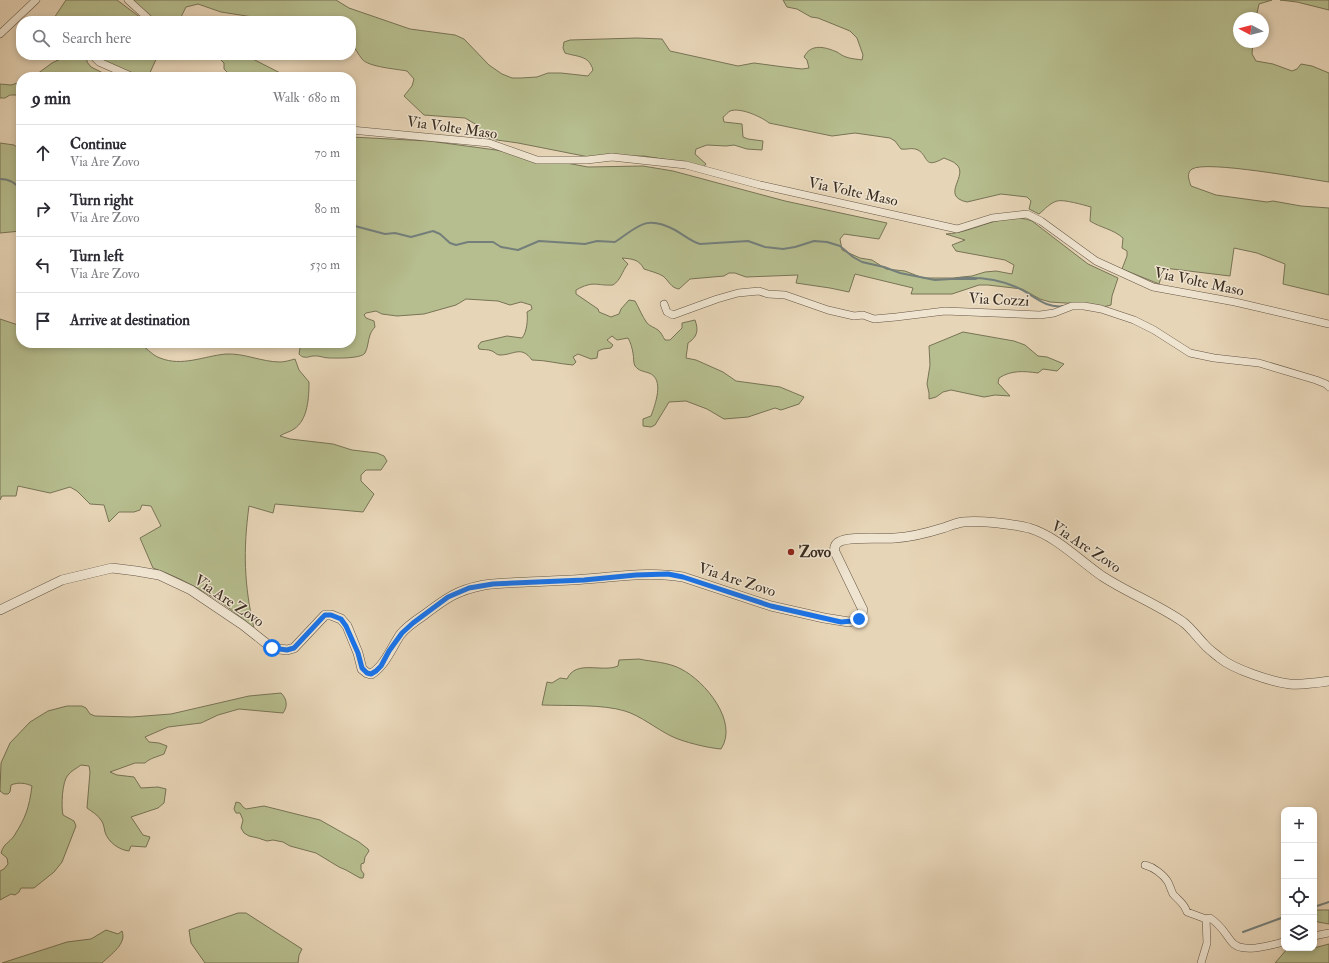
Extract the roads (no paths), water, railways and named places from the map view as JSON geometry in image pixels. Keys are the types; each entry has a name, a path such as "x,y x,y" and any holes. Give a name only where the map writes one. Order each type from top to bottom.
{"street":[{"path":"19,16 36,0"},
{"path":"128,0 146,16"},
{"path":"0,34 16,19"},
{"path":"97,60 122,72"},
{"name":"Via Volte Maso","path":"356,130 489,143 537,160 587,160 612,157 686,166 760,186 957,229 992,218 1027,214 1041,221 1096,261 1153,287 1235,302 1329,324"},
{"name":"Via Cozzi","path":"664,304 667,312 673,315 717,298 738,293 758,291 768,294 785,295 828,310 874,319 945,310 1040,315 1054,313 1072,306 1084,306 1101,309 1134,320 1154,330 1190,353 1214,358 1259,362 1316,380 1326,384 1329,387"},
{"name":"Via Are Zovo","path":"0,610 62,580 112,568 136,571 159,575 191,590 272,648 287,650 294,648 325,615 331,615 341,619 346,626 358,653 362,668 367,673 371,674 381,666 389,651 402,633 413,623 448,597 469,588 484,585 668,574 683,577 771,606 845,622 852,621 861,616 862,610 835,552 834,549 837,542 853,539 876,539 920,535 963,522 996,523 1030,528 1046,536 1103,576 1135,596 1163,609 1185,624 1205,646 1222,659 1235,666 1271,680 1289,684 1329,681"},
{"path":"1144,865 1162,875 1167,881 1172,892 1185,905 1187,912 1206,919 1210,918 1218,923 1226,932 1231,942 1239,948 1249,949 1281,943"},
{"path":"1201,963 1208,943 1206,919"},
{"path":"1317,935 1329,933"}],"waterway":[{"path":"0,179 16,184"},
{"path":"356,226 385,234 395,233 411,237 433,231 440,234 450,243 456,245 468,242 493,242 501,247 518,250 539,241 585,244 597,241 615,242 636,227 649,223 665,225 700,244 748,241 765,247 783,249 814,241 827,242 840,246 853,257 862,262 884,267 900,273 935,280 976,279 959,278 981,278 995,280 1016,287 1050,305 1064,306"},
{"path":"1317,906 1329,902"},
{"path":"1243,932 1281,918"}],"place":[{"name":"Zovo","path":"791,552"}]}
